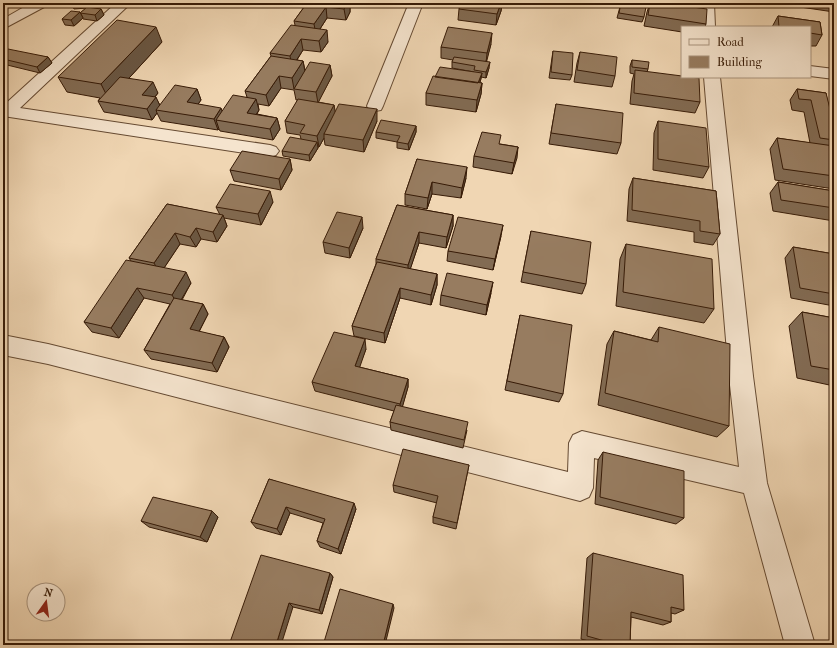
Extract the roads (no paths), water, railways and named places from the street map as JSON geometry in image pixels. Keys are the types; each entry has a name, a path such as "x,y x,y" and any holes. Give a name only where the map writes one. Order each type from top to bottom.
{"street":[{"path":"3,25 41,3"},
{"path":"5,111 124,3"},
{"path":"375,106 416,3"},
{"path":"707,3 708,26"},
{"path":"811,71 834,74"},
{"path":"712,78 741,376 754,483 800,645"},
{"path":"5,111 270,151"},
{"path":"3,345 48,354 580,488 582,443 754,483"}]}
